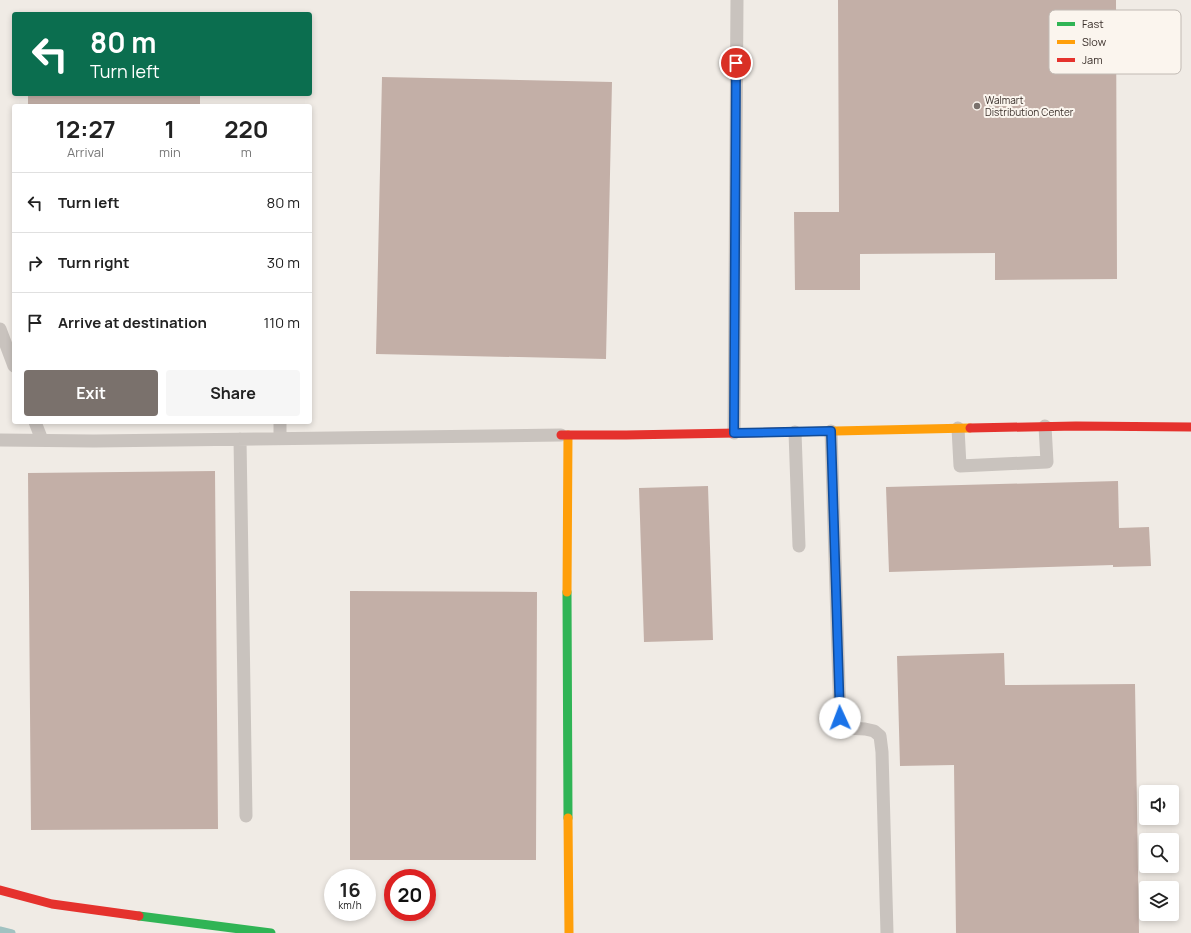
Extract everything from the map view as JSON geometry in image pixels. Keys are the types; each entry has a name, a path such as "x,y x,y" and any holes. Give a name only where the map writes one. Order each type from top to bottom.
{"street":[{"path":"569,933 565,435 795,432 1045,426 1191,427"},
{"path":"0,890 52,904 271,933"}],"lane":[{"path":"734,433 737,0"},
{"path":"0,329 12,361"},
{"path":"36,424 42,440"},
{"path":"280,424 280,438"},
{"path":"958,428 960,466 1047,462 1045,426"},
{"path":"831,431 840,718 842,725 846,728 874,731 880,736 882,752 887,933"},
{"path":"795,432 799,546"},
{"path":"0,440 94,441 565,435"},
{"path":"240,438 246,816"}],"building":[{"name":"Walmart Distribution Center","path":"838,0 1116,0 1116,10 1049,10 1049,74 1116,74 1117,279 995,280 995,253 860,254 860,290 795,290 794,212 839,212"},
{"path":"382,77 612,82 606,359 376,354"},
{"path":"28,96 200,96 200,104 28,104"},
{"path":"215,471 218,829 31,830 28,473"},
{"path":"1118,481 1119,528 1149,527 1151,566 1113,567 1113,565 889,572 886,487"},
{"path":"708,486 713,640 644,642 639,488"},
{"path":"350,591 537,592 536,860 350,860"},
{"path":"1004,653 1005,685 1135,684 1139,933 956,933 954,765 900,766 897,656"}],"waterway":[{"path":"0,930 12,933"}],"traffic: fast":[{"path":"567,592 568,818"},
{"path":"139,916 271,933"}],"traffic: slow":[{"path":"791,432 970,428"},
{"path":"567,592 568,435"},
{"path":"568,818 569,933"}],"traffic: jam":[{"path":"970,428 1076,426 1191,427"},
{"path":"561,435 791,432"},
{"path":"0,890 52,904 139,916"}],"place":[{"name":"Walmart Distribution Center","path":"977,106"}],"route":[{"path":"736,63 734,433 831,431 840,718"}]}
